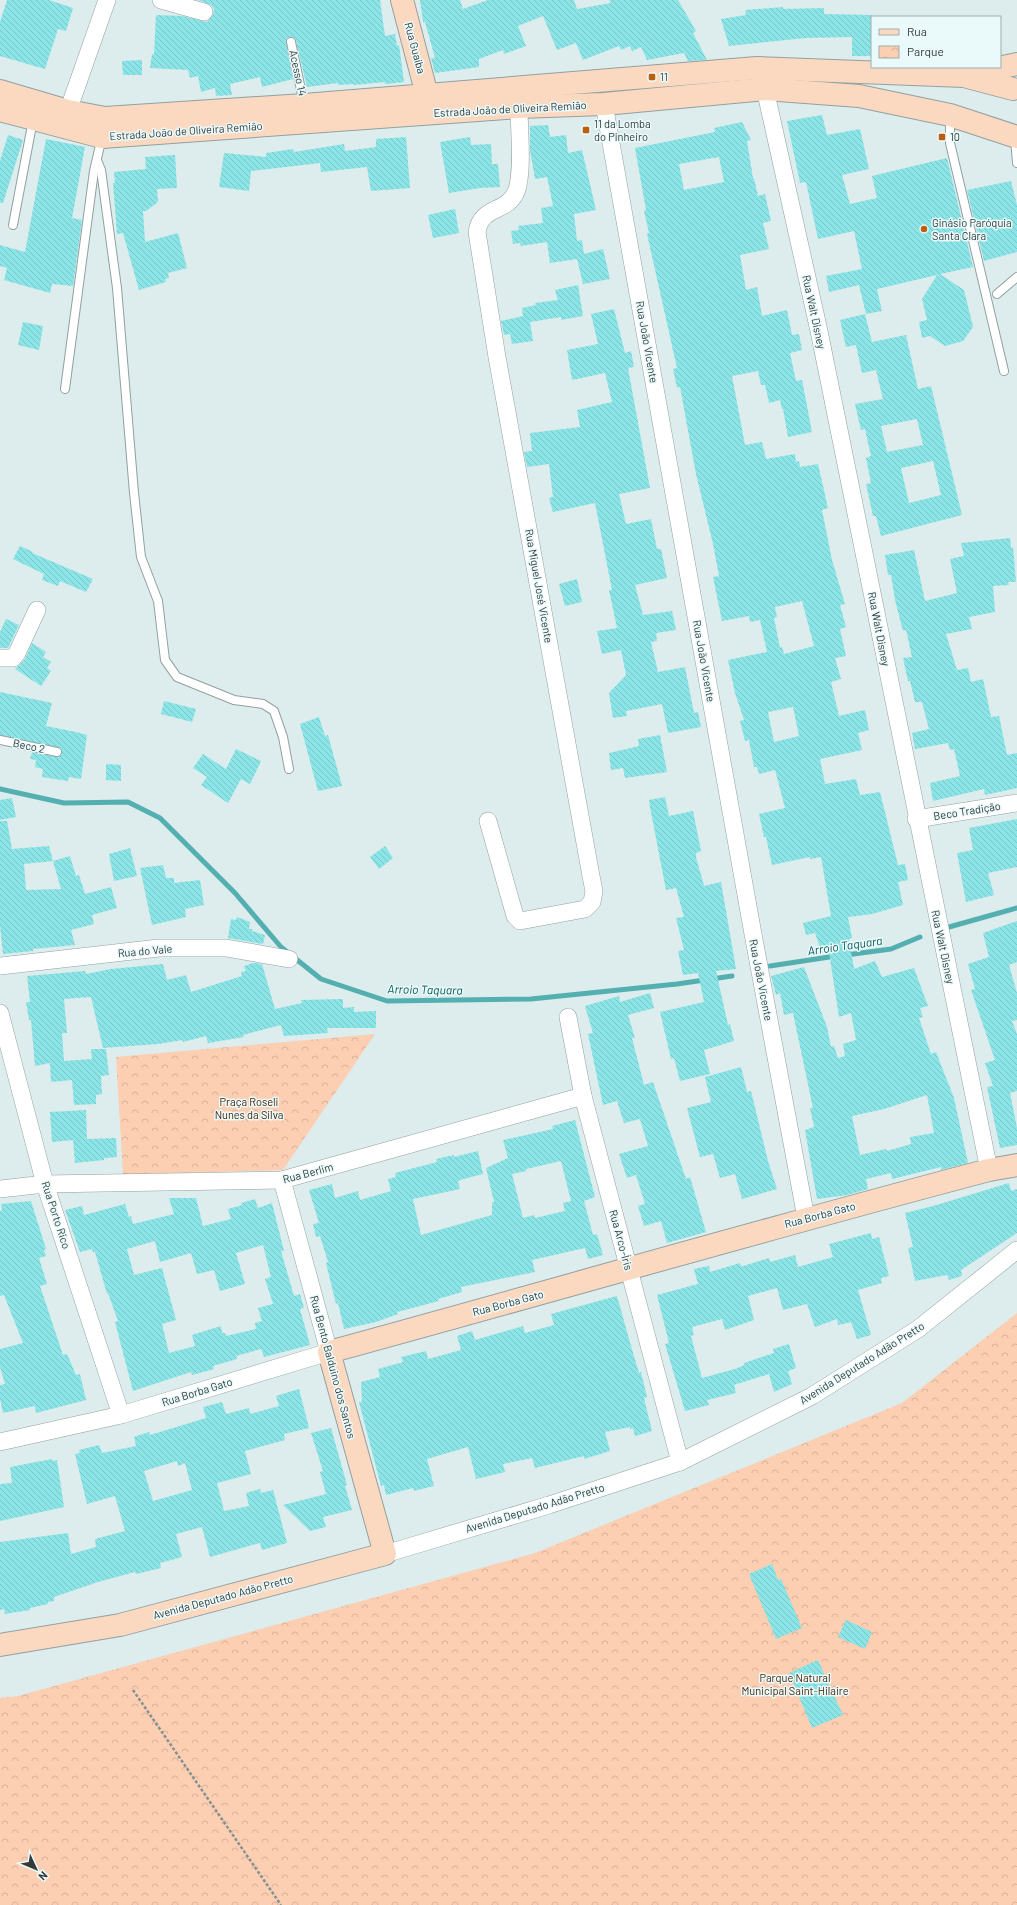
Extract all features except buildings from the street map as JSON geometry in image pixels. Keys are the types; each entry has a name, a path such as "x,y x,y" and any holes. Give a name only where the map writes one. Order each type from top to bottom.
{"main road":[{"name":"Rua Guaíba","path":"402,0 428,95"},
{"path":"1001,68 1017,64"},
{"name":"Estrada João de Oliveira Remião","path":"0,91 68,112 106,118 304,105 757,68 964,76 1012,89"},
{"path":"964,76 999,68"},
{"name":"Estrada João de Oliveira Remião","path":"0,110 102,137 519,107 604,104 765,89 859,96 950,115 1016,134"},
{"name":"Rua Borba Gato","path":"329,1352 629,1269 806,1218 989,1170 1017,1165"},
{"name":"Rua Bento Balduino dos Santos","path":"329,1352 385,1554"},
{"name":"Avenida Deputado Adão Pretto","path":"0,1646 120,1625 385,1554"}],"street":[{"path":"68,112 107,0"},
{"path":"160,0 204,12"},
{"name":"Rua Walt Disney","path":"765,89 819,331 916,819 989,1170"},
{"name":"Rua João Vicente","path":"604,104 753,934 806,1218"},
{"name":"Rua Miguel José Vicente","path":"488,821 515,916 520,921 585,909 592,902 594,891 497,357 477,232 479,222 484,216 505,205 515,194 520,177 519,107"},
{"path":"0,658 13,658 17,653 37,610"},
{"name":"Beco Tradição","path":"916,819 1017,803"},
{"name":"Rua do Vale","path":"0,966 159,948 226,948 289,959"},
{"name":"Rua Porto Rico","path":"0,1013 2,1030 45,1184 121,1415"},
{"name":"Rua Arco-Íris","path":"568,1017 583,1096 680,1462"},
{"name":"Rua Berlim","path":"0,1189 45,1184 282,1180 583,1096"},
{"name":"Rua Bento Balduino dos Santos","path":"282,1180 329,1352"},
{"name":"Avenida Deputado Adão Pretto","path":"385,1554 549,1505 680,1462 812,1396 918,1329 1017,1250"},
{"name":"Rua Borba Gato","path":"0,1442 121,1415 329,1352"}],"lane":[{"name":"Acesso 14","path":"291,42 304,105"},
{"path":"950,115 950,143 1004,371"},
{"path":"13,225 33,119"},
{"path":"1016,134 1017,163"},
{"path":"65,390 93,179 102,137"},
{"path":"97,160 101,170 117,288 141,557 158,602 165,660 177,677 234,700 263,704 274,711 283,736 289,769"},
{"path":"997,294 1017,277"},
{"name":"Beco 2","path":"0,740 57,752"}],"path":[{"path":"133,1690 281,1905"}],"green space":[{"name":"Praça Roseli Nunes da Silva","path":"375,1034 283,1170 123,1175 116,1057"},
{"name":"Parque Natural Municipal Saint-Hilaire","path":"1017,1313 1017,1905 0,1905 0,1698 18,1696 535,1553 902,1403"}],"waterway":[{"name":"Arroio Taquara","path":"0,789 64,803 128,802 160,818 235,893 281,947 321,979 387,1001 531,999 677,984 732,976"},
{"name":"Arroio Taquara","path":"942,929 1017,908"},
{"name":"Arroio Taquara","path":"846,955 891,949 920,937"},
{"name":"Arroio Taquara","path":"770,966 836,956"}],"place":[{"name":"11","path":"652,77"},
{"name":"11 da Lomba do Pinheiro","path":"586,130"},
{"name":"10","path":"942,137"},
{"name":"Ginásio Paróquia Santa Clara","path":"924,229"}]}
